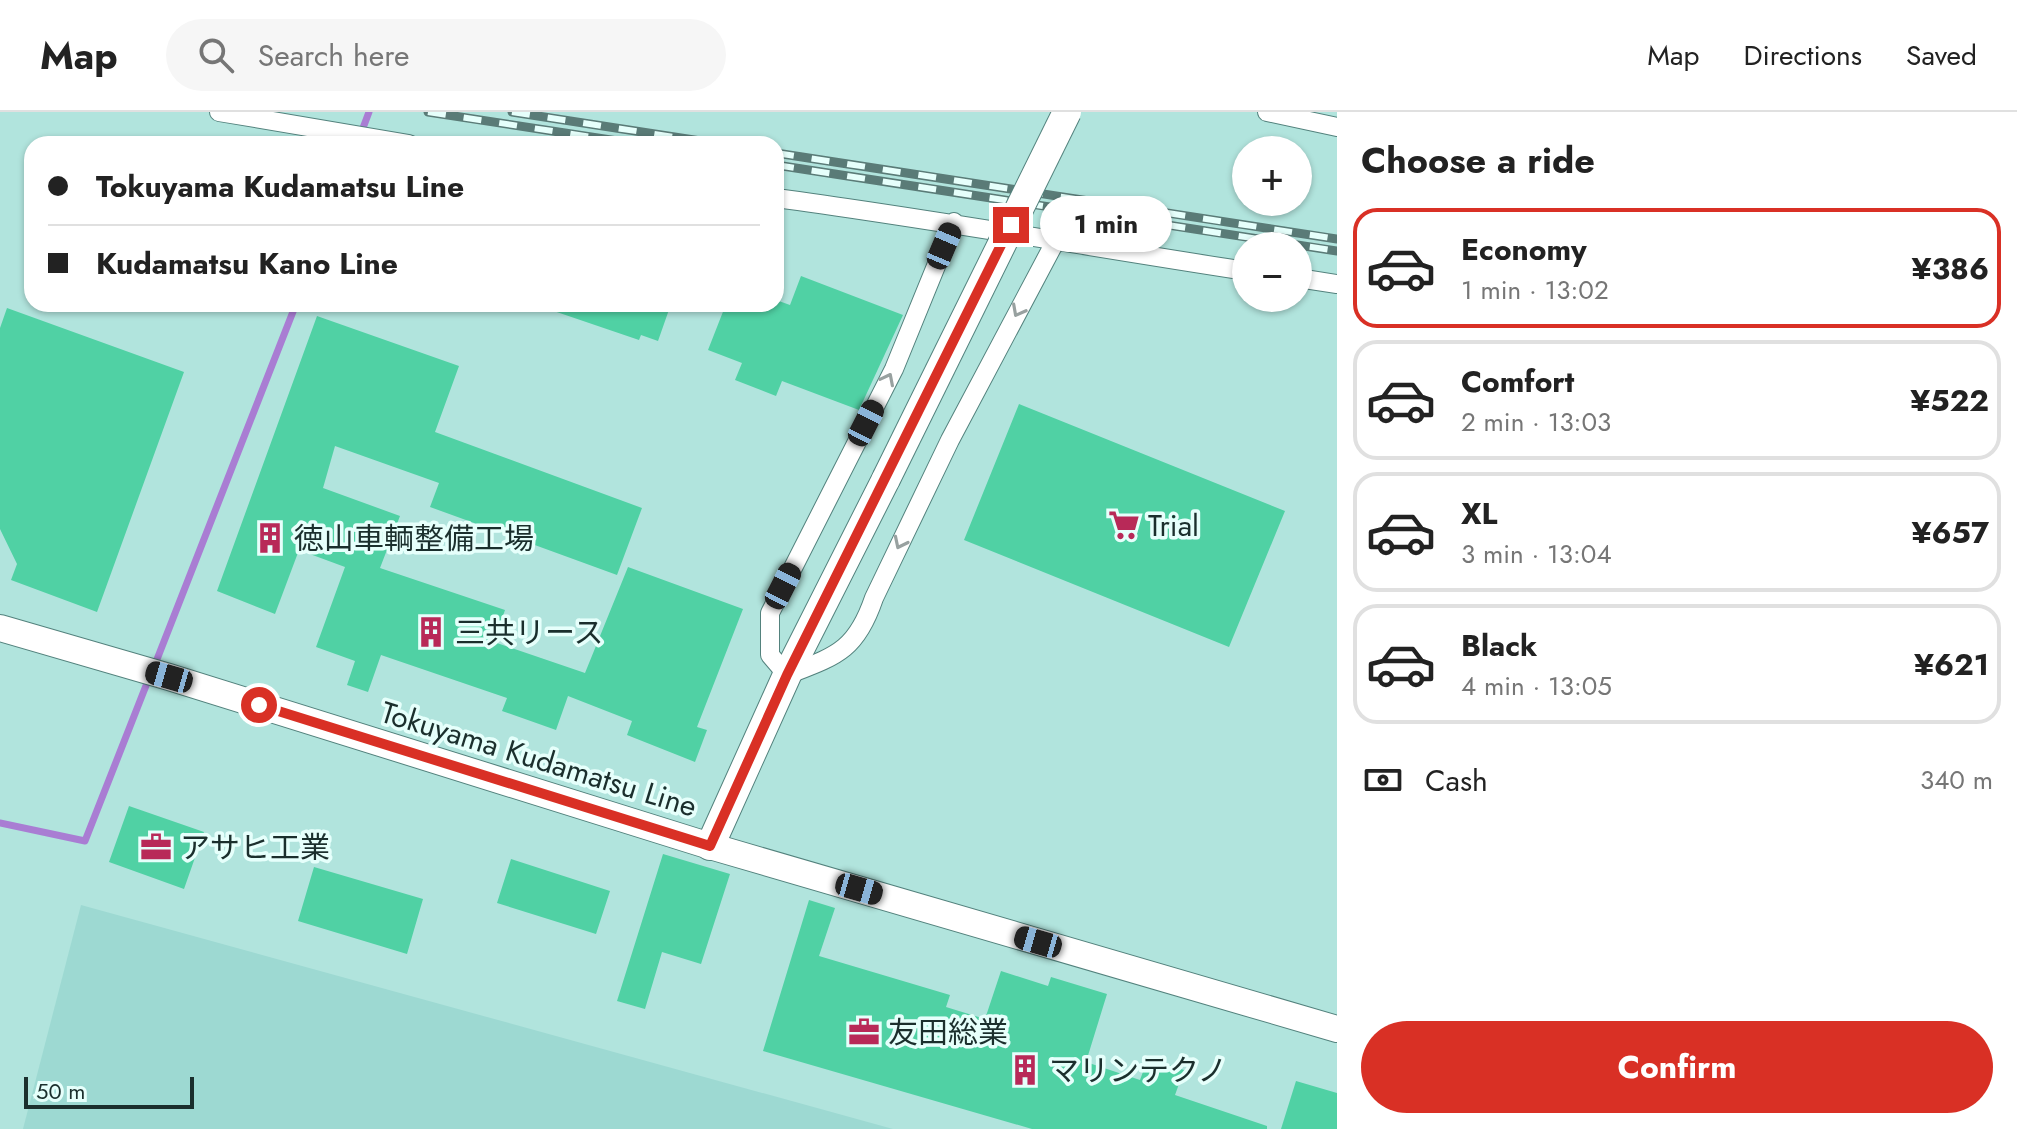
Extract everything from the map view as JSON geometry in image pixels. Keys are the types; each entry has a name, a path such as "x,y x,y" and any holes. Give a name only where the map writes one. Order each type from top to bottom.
{"main road":[{"path":"710,846 787,675 1067,112"},
{"name":"Tokuyama Kudamatsu Line","path":"0,628 169,677 710,846 1337,1029"}],"street":[{"path":"219,112 362,136"},
{"path":"1267,112 1337,127"},
{"path":"784,199 954,222 1055,242 1232,269"},
{"path":"954,222 894,369 770,613 770,655 787,675 840,654 866,621 874,598 950,440 1055,242"},
{"path":"1312,280 1337,284"}],"shaded area":[{"path":"81,905 893,1129 23,1129"}],"building":[{"path":"801,276 903,315 859,410 782,381 776,396 735,380 742,363 708,350 723,312 784,312 784,303 790,305"},
{"path":"7,308 184,372 97,612 11,580 17,564 0,529 0,328"},
{"path":"557,312 668,312 658,341 641,335 639,340"},
{"path":"317,316 459,366 435,432 642,508 617,575 430,507 439,483 335,446 323,488 400,516 380,568 505,610 494,642 585,673 628,567 743,609 697,727 707,730 695,762 627,735 632,721 568,696 556,730 502,711 507,698 381,655 368,692 347,685 355,661 316,647 345,567 299,550 275,614 217,591"},
{"name":"Trial","path":"1019,404 1285,511 1229,647 964,540"},
{"name":"アサヒ工業","path":"129,806 204,832 184,889 109,862"},
{"path":"663,854 730,874 701,964 662,952 645,1009 617,1001"},
{"path":"511,859 610,891 596,934 497,903"},
{"path":"314,867 423,899 407,954 298,921"},
{"path":"809,900 835,908 819,956 950,995 946,1007 985,1019 1001,971 1048,986 1051,977 1107,994 1086,1062 1140,1080 1148,1058 1184,1070 1175,1095 1267,1126 1267,1129 1032,1129 763,1051"},
{"path":"1296,1081 1337,1093 1337,1129 1281,1129"}],"waterway":[{"path":"360,136 369,112"},
{"path":"154,667 293,312"},
{"path":"0,823 85,841 149,678"}],"railway":[{"path":"428,112 585,136"},
{"path":"512,112 668,136"},
{"path":"784,154 1337,239"},
{"path":"784,166 1337,251"}],"place":[{"name":"Trial","path":"1124,525"},
{"name":"徳山車輌整備工場","path":"270,538"},
{"name":"三共リース","path":"431,632"},
{"name":"アサヒ工業","path":"156,847"},
{"name":"友田総業","path":"864,1032"},
{"name":"マリンテクノ","path":"1025,1070"}],"route":[{"path":"259,705 710,846 787,675 1011,225"}]}
